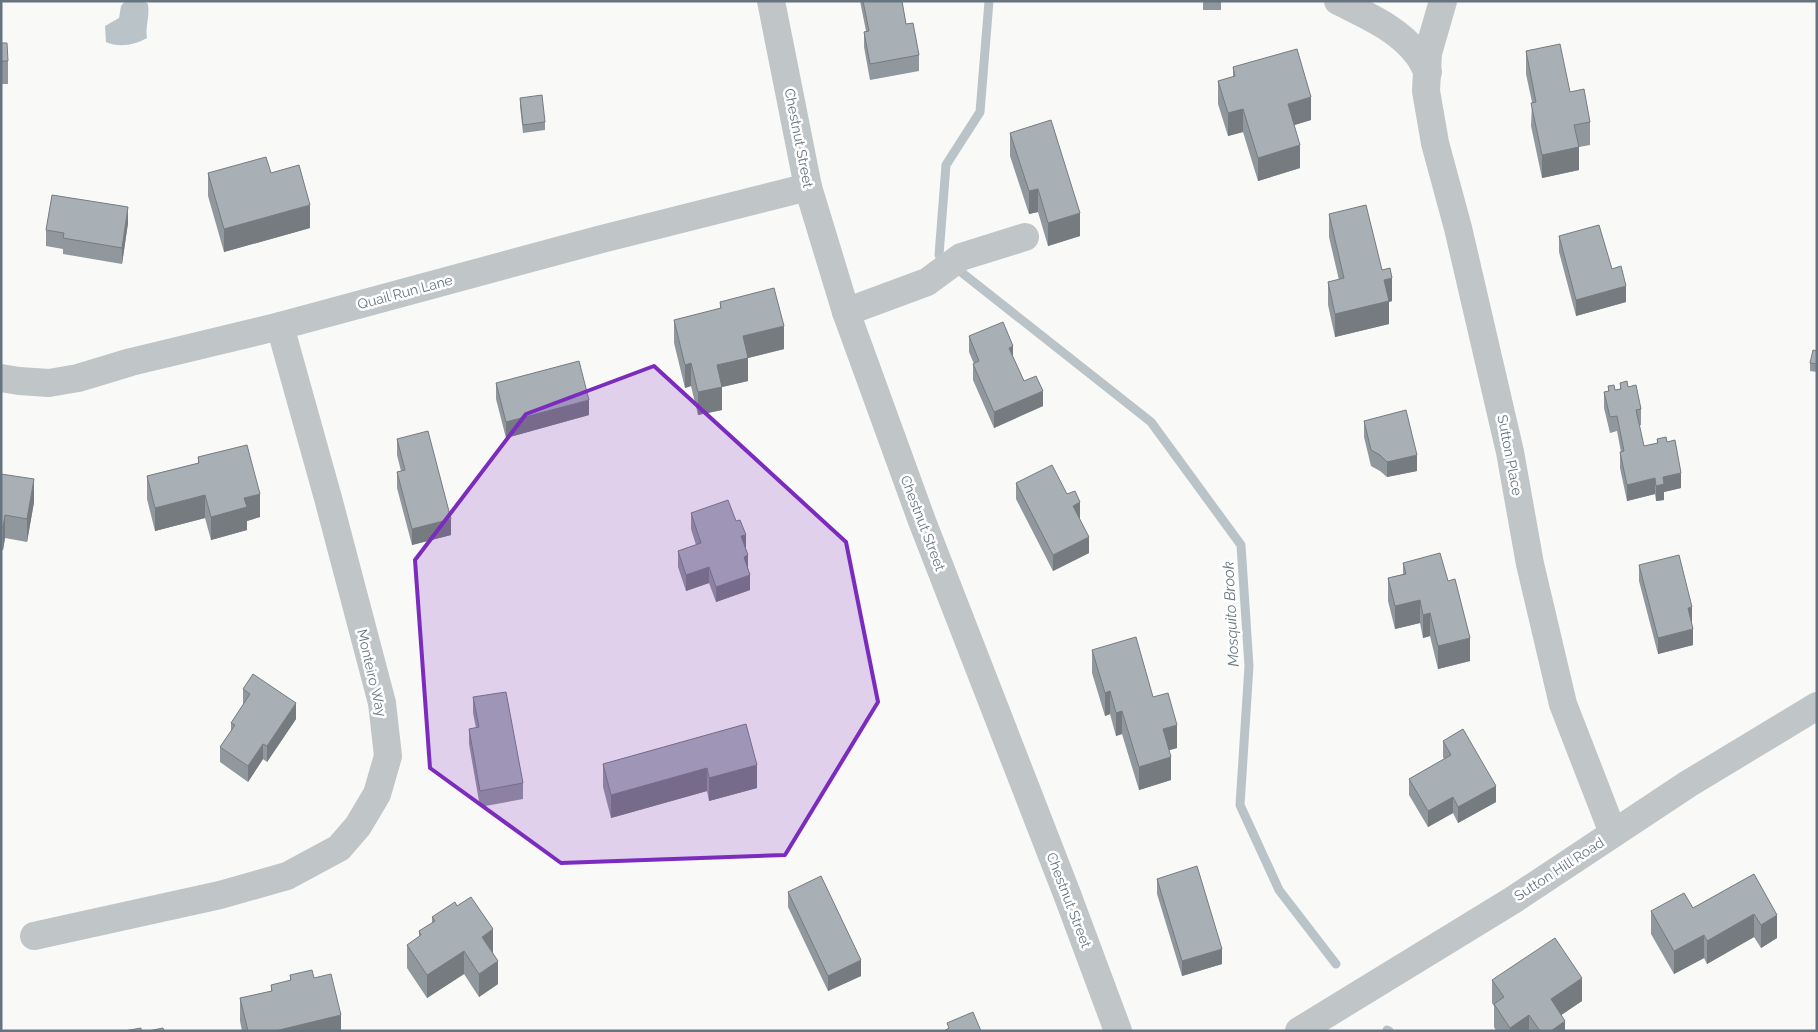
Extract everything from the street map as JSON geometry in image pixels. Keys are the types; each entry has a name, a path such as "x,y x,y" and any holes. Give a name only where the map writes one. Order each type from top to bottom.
{"street":[{"name":"Chestnut Street","path":"772,1 808,187 846,312 922,521 1067,894 1118,1031"},
{"path":"1338,1 1397,35 1418,55 1428,72"},
{"name":"Sutton Place","path":"1443,1 1428,53 1426,91 1435,144 1458,228 1504,424 1530,564 1563,704 1613,833"},
{"name":"Quail Run Lane","path":"1,378 49,383 78,378 131,362 280,326 598,240 808,187"},
{"path":"846,312 927,282 961,256 1025,237"},
{"name":"Monteiro Way","path":"34,936 220,895 287,876 339,848 358,826 377,794 388,756 382,703 280,326"},
{"name":"Sutton Hill Road","path":"1299,1031 1513,900 1688,784 1817,706"}],"highlighted area":[{"path":"654,366 846,542 878,702 785,855 561,863 430,768 415,560 526,414"}],"shaded area":[{"path":"125,1 144,1 148,4 147,38 127,45 111,44 106,42 105,26 119,18 121,6"}],"building":[{"path":"863,1 902,1 906,24 913,23 919,55 870,64 864,32 869,31"},
{"path":"1,43 7,43 8,61 1,61"},
{"path":"1560,44 1570,92 1584,89 1590,122 1574,125 1579,147 1542,155 1531,103 1536,102 1526,51"},
{"path":"1297,49 1311,97 1288,104 1300,145 1258,158 1243,109 1228,113 1218,81 1235,76 1233,67"},
{"path":"542,95 545,122 523,125 520,98"},
{"path":"1051,120 1080,213 1048,223 1038,189 1029,191 1010,133"},
{"path":"266,157 271,173 299,165 310,205 224,229 208,173"},
{"path":"52,195 128,207 122,248 63,238 64,233 46,230"},
{"path":"1366,205 1382,270 1390,268 1392,278 1384,280 1389,301 1335,314 1328,282 1344,278 1329,214"},
{"path":"1599,225 1612,269 1621,266 1626,286 1576,300 1559,236"},
{"path":"774,288 784,326 743,336 748,358 717,365 722,387 698,392 691,363 685,365 674,320 721,308 720,302"},
{"path":"1003,322 1013,346 1009,348 1024,381 1036,376 1043,391 994,412 973,364 979,361 969,336"},
{"path":"1813,350 1817,351 1817,364 1810,363"},
{"path":"579,361 589,400 506,422 496,383"},
{"path":"1627,381 1628,387 1636,385 1641,409 1636,410 1644,446 1658,443 1657,439 1666,437 1667,442 1675,440 1681,473 1663,477 1664,484 1656,486 1655,478 1627,485 1620,452 1624,451 1617,416 1610,417 1604,392 1609,391 1608,386 1614,385 1615,390 1621,389 1620,383"},
{"path":"1406,410 1417,455 1387,462 1371,450 1364,421"},
{"path":"428,431 451,519 412,529 397,472 405,470 397,439"},
{"path":"247,445 260,494 244,498 247,507 211,517 205,495 155,508 147,476 199,463 198,457"},
{"path":"1052,465 1067,494 1075,491 1080,502 1073,506 1089,537 1053,555 1016,483"},
{"path":"1,474 34,479 27,519 5,515 3,527 1,527"},
{"path":"728,500 736,521 740,520 746,535 741,536 748,555 744,557 750,575 716,587 709,567 686,575 678,551 701,543 691,513"},
{"path":"1440,553 1448,581 1455,579 1470,638 1438,646 1430,613 1423,615 1420,600 1395,606 1388,578 1406,574 1403,563"},
{"path":"1679,555 1692,607 1688,608 1693,629 1658,638 1639,565"},
{"path":"1136,637 1153,697 1168,693 1177,725 1163,729 1171,757 1139,767 1122,711 1116,713 1110,691 1105,693 1092,650"},
{"path":"253,674 296,703 267,746 263,744 248,766 220,747 235,725 231,723 250,694 243,689"},
{"path":"506,692 523,783 480,791 469,729 479,727 473,697"},
{"path":"746,724 757,765 709,778 707,768 611,795 603,764"},
{"path":"1463,729 1496,786 1458,807 1453,797 1428,811 1409,779 1451,755 1443,741"},
{"path":"1197,866 1222,949 1182,961 1157,879"},
{"path":"1754,874 1777,915 1761,925 1754,914 1707,941 1704,935 1674,951 1651,911 1684,893 1693,908"},
{"path":"821,876 861,960 828,976 788,892"},
{"path":"471,897 493,929 482,937 498,961 479,974 464,951 427,975 407,945 421,935 419,931 435,921 432,917 455,902 457,906"},
{"path":"1555,938 1582,978 1551,999 1565,1021 1551,1031 1540,1031 1529,1015 1510,1028 1494,1004 1504,997 1492,980"},
{"path":"312,970 314,978 331,974 341,1015 275,1031 248,1031 240,998 272,991 271,985 291,980 290,975"},
{"path":"973,1012 981,1031 944,1031 949,1028 947,1023"},
{"path":"141,1028 141,1031 124,1031"},
{"path":"163,1028 164,1031 148,1031"}],"waterway":[{"name":"Mosquito Brook","path":"939,255 946,165 980,112 989,1"},
{"name":"Mosquito Brook","path":"956,268 1151,422 1241,545 1249,666 1240,805 1279,890 1336,964"}]}
